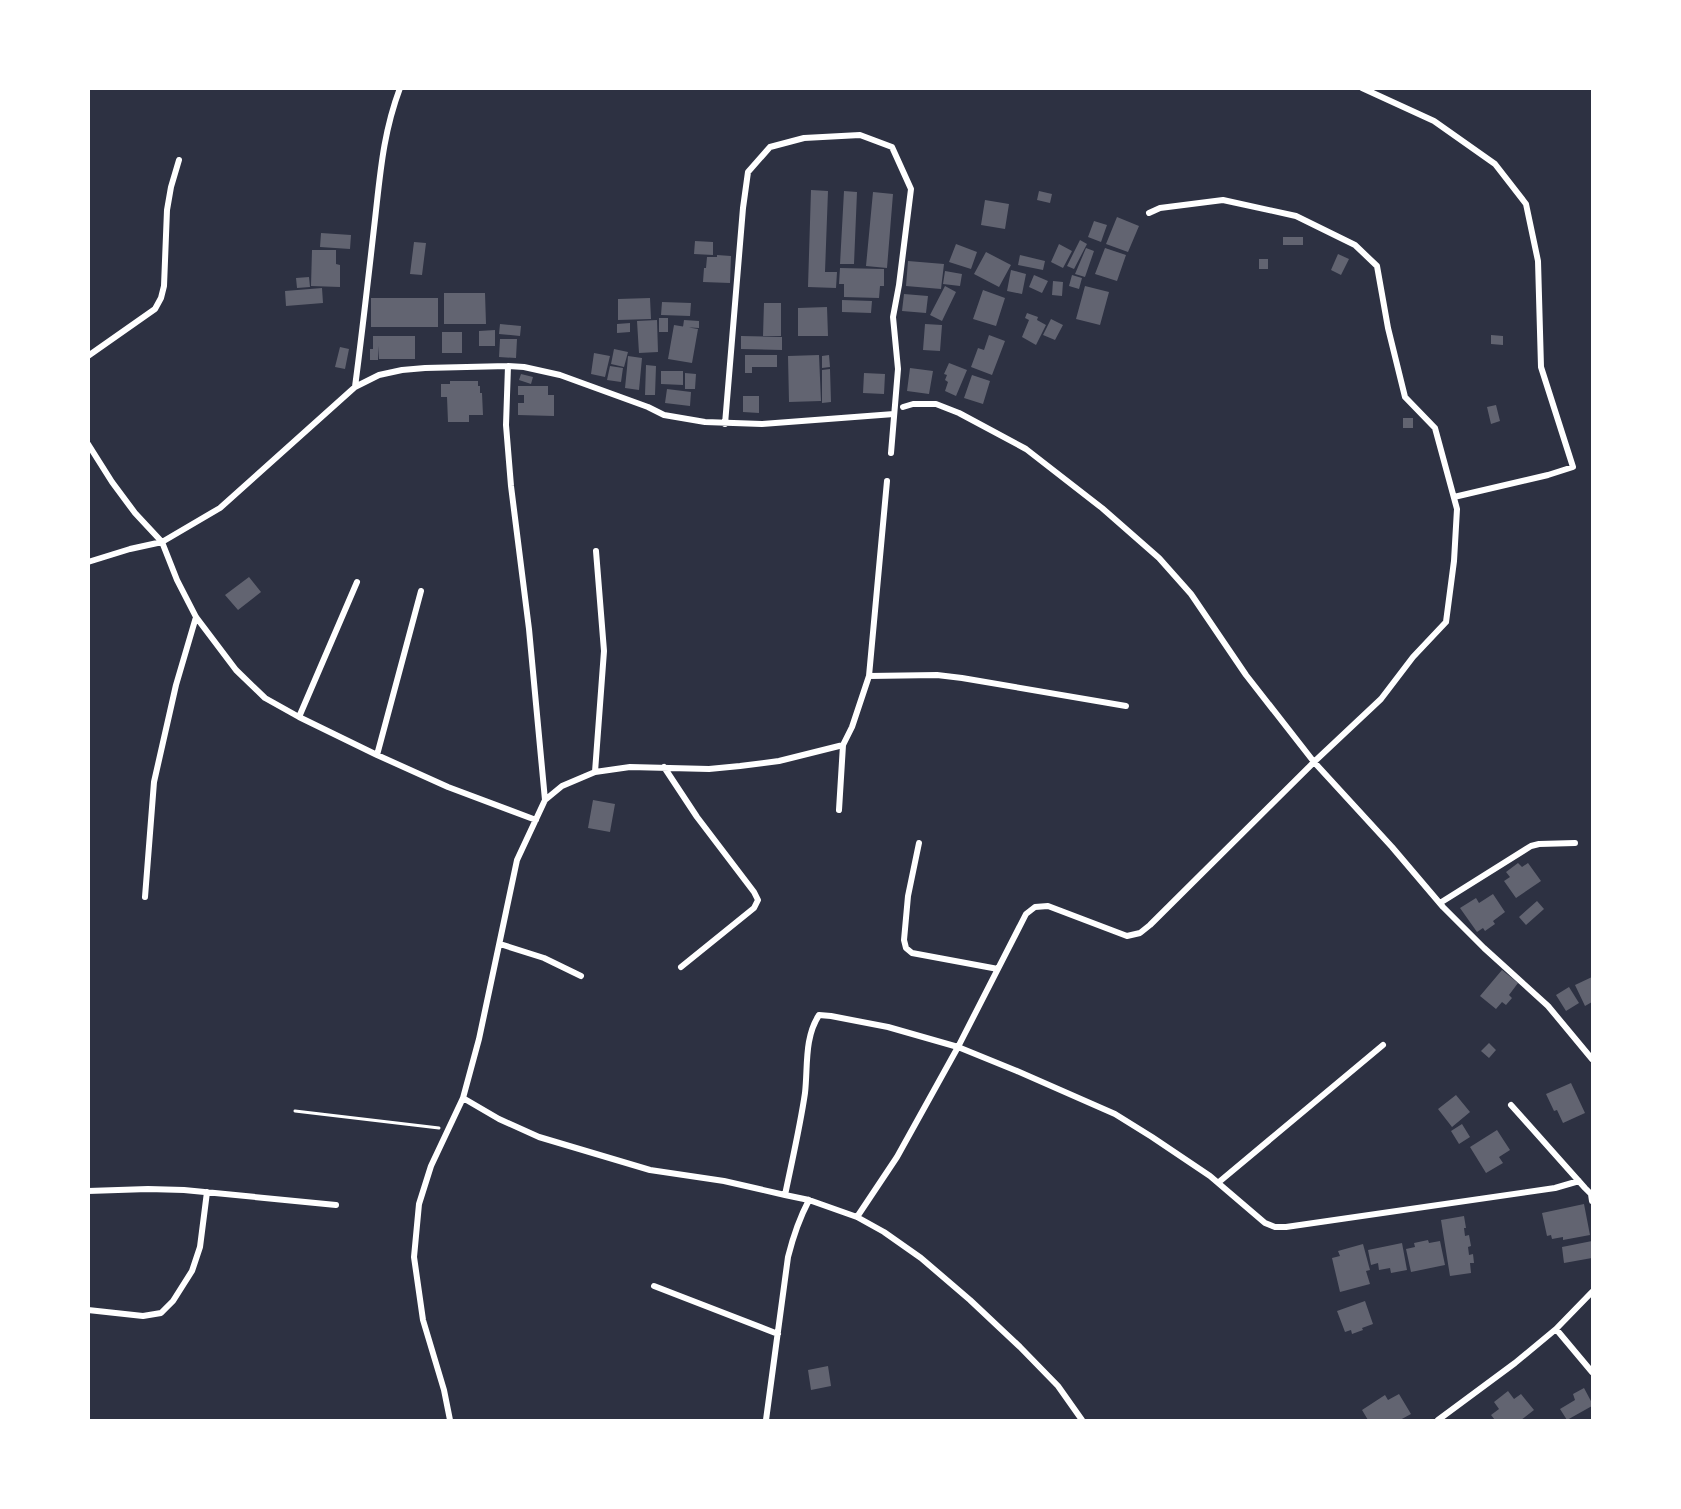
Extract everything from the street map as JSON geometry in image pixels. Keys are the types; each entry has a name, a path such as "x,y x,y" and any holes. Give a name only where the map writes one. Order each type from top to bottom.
{"street":[{"path":"355,387 375,224 378,180 385,139 400,88"},
{"path":"1362,88 1434,121 1495,164 1526,204 1539,261 1541,367 1573,467 1454,497"},
{"path":"724,424 748,172 770,147 804,138 860,135 892,147 911,189 893,317 898,369 891,453"},
{"path":"88,356 155,309 161,298 164,286 167,210 179,160"},
{"path":"857,1217 897,1157 958,1047 1026,914 1035,907 1048,906 1127,936 1140,933 1381,699 1413,657 1446,621 1458,509 1435,429 1405,398 1388,328 1377,266 1355,245 1296,216 1223,200 1160,208 1149,213"},
{"path":"508,366 506,425 511,486 529,629 545,801"},
{"path":"88,562 162,542 220,508 355,387 379,375 402,370 524,367 560,375 664,415 724,424 762,424 894,414"},
{"path":"903,407 913,404 936,404 959,413 1026,449 1122,524 1159,558 1191,594 1246,675 1314,762 1440,903 1484,948 1548,1006 1593,1059"},
{"path":"88,444 135,513 162,542 177,580 196,617 236,670 265,698 377,755 448,787 536,820"},
{"path":"839,810 843,745 852,727 869,676 887,481"},
{"path":"596,551 604,651 596,772"},
{"path":"299,717 357,582"},
{"path":"377,755 421,591"},
{"path":"145,897 154,782 176,685 196,617"},
{"path":"869,676 936,675 962,678 1126,706"},
{"path":"450,1420 444,1390 423,1320 414,1257 419,1204 431,1166 463,1098 500,944 517,860 545,801 562,786 596,772 630,767 709,769 740,766 779,760 843,745"},
{"path":"664,767 697,817 758,900 754,908 681,966"},
{"path":"919,843 908,896 904,940 906,948 912,953 998,969"},
{"path":"1440,903 1531,846 1575,843"},
{"path":"500,944 544,958 581,976"},
{"path":"785,1195 805,1093 810,1035 819,1015 888,1027 958,1047 1115,1114 1219,1182 1265,1223 1275,1227 1555,1188 1579,1181"},
{"path":"1219,1182 1383,1045"},
{"path":"463,1098 499,1119 539,1137 584,1151 650,1170 724,1181 808,1200 857,1217 884,1232 921,1258 970,1300 1058,1386 1082,1420"},
{"path":"1511,1105 1591,1194 1593,1201"},
{"path":"88,1191 148,1189 207,1192 336,1205"},
{"path":"88,1310 143,1316 161,1313 192,1271 200,1247 207,1192"},
{"path":"766,1420 788,1257 797,1225 808,1200"},
{"path":"654,1286 778,1334"},
{"path":"1438,1420 1515,1363 1556,1329 1593,1292"},
{"path":"1556,1329 1593,1371"}],"path":[{"path":"295,1112 448,1129"}],"building":[{"path":"811,190 828,191 825,272 837,272 836,288 808,287"},
{"path":"844,191 857,192 854,264 840,264"},
{"path":"1039,191 1052,194 1050,203 1037,200"},
{"path":"873,192 893,194 887,268 866,266"},
{"path":"985,200 1009,204 1005,229 981,225"},
{"path":"1117,217 1139,226 1128,252 1106,244"},
{"path":"1094,221 1107,225 1101,242 1088,237"},
{"path":"321,233 351,235 350,249 320,247"},
{"path":"1283,237 1303,237 1303,245 1283,245"},
{"path":"1080,240 1087,244 1074,269 1067,266"},
{"path":"695,241 713,242 713,255 694,254"},
{"path":"414,242 426,243 422,275 410,274"},
{"path":"956,244 977,252 971,269 949,262"},
{"path":"1059,244 1072,251 1063,268 1051,262"},
{"path":"1086,248 1094,251 1085,277 1075,274"},
{"path":"1105,248 1126,255 1117,281 1095,274"},
{"path":"312,250 336,250 336,264 340,265 340,287 311,286"},
{"path":"986,252 1011,265 999,287 974,274"},
{"path":"1338,254 1349,259 1341,275 1331,270"},
{"path":"717,255 731,256 730,283 703,282 707,257 717,257"},
{"path":"1020,255 1045,261 1043,270 1018,265"},
{"path":"1259,259 1268,259 1268,269 1259,269"},
{"path":"908,261 944,264 941,289 906,286"},
{"path":"840,268 884,269 884,286 880,286 879,298 844,297 844,284 839,284"},
{"path":"1011,270 1026,274 1022,294 1007,291"},
{"path":"945,271 962,274 960,286 943,284"},
{"path":"1034,275 1048,281 1042,293 1029,287"},
{"path":"1072,275 1082,278 1079,289 1069,286"},
{"path":"309,277 310,287 297,288 296,278"},
{"path":"1053,281 1063,282 1062,296 1052,295"},
{"path":"945,286 956,292 942,321 930,315"},
{"path":"1085,286 1109,292 1100,325 1076,319"},
{"path":"322,288 323,303 286,306 285,291"},
{"path":"983,290 1005,298 996,326 973,319"},
{"path":"444,293 485,293 486,324 444,324"},
{"path":"904,294 928,296 926,313 902,311"},
{"path":"371,298 438,298 438,327 371,327"},
{"path":"650,298 651,319 618,320 618,299"},
{"path":"842,300 872,301 871,313 842,312"},
{"path":"662,302 691,303 690,316 661,315"},
{"path":"764,303 781,303 781,336 763,336"},
{"path":"827,307 828,336 798,336 798,308"},
{"path":"1027,313 1038,317 1037,320 1046,325 1036,345 1022,337 1029,320 1025,318"},
{"path":"659,318 668,318 668,332 659,332"},
{"path":"1051,319 1063,325 1055,340 1043,335"},
{"path":"657,320 658,352 639,353 637,321"},
{"path":"684,320 699,321 699,328 683,327"},
{"path":"630,323 630,332 617,333 617,324"},
{"path":"500,324 521,326 520,336 499,334"},
{"path":"925,324 942,325 940,351 923,350"},
{"path":"674,325 698,329 692,363 668,359"},
{"path":"495,330 495,346 479,346 479,331"},
{"path":"442,332 462,332 462,353 442,353"},
{"path":"989,335 1005,341 992,375 971,367 978,348 984,350"},
{"path":"1491,335 1503,336 1503,345 1491,344"},
{"path":"373,336 415,336 415,359 379,359 378,346 378,360 370,360"},
{"path":"741,336 782,337 782,350 741,349"},
{"path":"500,339 517,339 516,358 499,357"},
{"path":"340,347 349,349 345,369 335,367"},
{"path":"614,349 628,352 624,367 611,364"},
{"path":"594,353 610,356 605,377 591,374"},
{"path":"745,355 777,355 777,367 752,367 752,373 745,373"},
{"path":"819,355 821,401 789,402 788,356"},
{"path":"829,355 830,367 822,368 822,356"},
{"path":"628,356 642,358 639,390 625,388"},
{"path":"949,363 967,370 956,396 945,391 948,382 945,380 947,375 944,374"},
{"path":"646,365 656,366 655,395 645,395"},
{"path":"610,366 623,368 621,382 607,380"},
{"path":"910,368 933,371 929,394 907,391"},
{"path":"830,369 831,402 822,403 822,370"},
{"path":"661,371 683,371 683,385 661,384"},
{"path":"685,373 696,374 695,389 685,389"},
{"path":"864,373 885,374 884,394 863,393"},
{"path":"521,374 533,377 531,384 519,380"},
{"path":"972,375 990,381 983,404 964,398"},
{"path":"450,381 478,381 480,393 482,393 483,415 469,415 469,422 448,422 447,397 441,397 441,384 450,384"},
{"path":"518,386 548,386 548,395 554,395 554,416 518,415 518,403 524,403 524,395 518,395"},
{"path":"667,389 691,392 690,406 665,403"},
{"path":"743,396 759,396 759,413 743,412"},
{"path":"1496,405 1500,421 1491,424 1487,407"},
{"path":"1403,418 1413,418 1413,428 1403,428"},
{"path":"249,577 261,592 238,610 225,595"},
{"path":"593,800 615,804 610,832 588,828"},
{"path":"1518,863 1522,867 1528,863 1541,881 1516,898 1504,881 1510,877 1506,872"},
{"path":"1493,894 1505,912 1493,921 1495,924 1485,931 1483,928 1477,932 1460,908 1476,898 1479,903"},
{"path":"1537,901 1544,909 1526,925 1519,917"},
{"path":"1502,970 1518,983 1509,995 1512,998 1506,1005 1502,1002 1496,1009 1480,996"},
{"path":"1592,977 1592,1002 1585,1006 1575,985"},
{"path":"1569,987 1579,1003 1566,1011 1556,995"},
{"path":"1489,1043 1496,1050 1489,1058 1481,1051"},
{"path":"1571,1083 1585,1113 1563,1123 1546,1094"},
{"path":"1456,1095 1470,1112 1452,1127 1438,1109"},
{"path":"1462,1124 1470,1137 1459,1144 1451,1131"},
{"path":"1497,1130 1510,1150 1499,1157 1503,1163 1486,1173 1470,1147"},
{"path":"1584,1204 1590,1235 1563,1240 1563,1237 1552,1239 1551,1235 1547,1236 1542,1213"},
{"path":"1464,1216 1465,1236 1469,1235 1471,1246 1468,1247 1469,1255 1473,1254 1474,1263 1470,1263 1471,1273 1450,1276 1441,1220"},
{"path":"1428,1240 1429,1243 1440,1241 1445,1265 1411,1272 1406,1249 1415,1247 1414,1243"},
{"path":"1592,1241 1592,1258 1564,1263 1562,1247"},
{"path":"1402,1243 1407,1270 1391,1273 1390,1268 1379,1270 1378,1263 1371,1265 1368,1250"},
{"path":"1363,1244 1370,1270 1366,1271 1370,1284 1340,1292 1332,1258 1340,1256 1338,1251"},
{"path":"1365,1301 1373,1324 1352,1334 1351,1330 1345,1332 1337,1311"},
{"path":"828,1366 831,1386 811,1390 808,1370"},
{"path":"1584,1388 1592,1406 1567,1420 1560,1409 1575,1400 1573,1394"},
{"path":"1508,1391 1514,1399 1521,1394 1534,1410 1521,1420 1495,1420 1491,1415 1499,1409 1494,1402"},
{"path":"1399,1394 1411,1414 1400,1420 1368,1420 1362,1410 1385,1395 1388,1400"}]}
